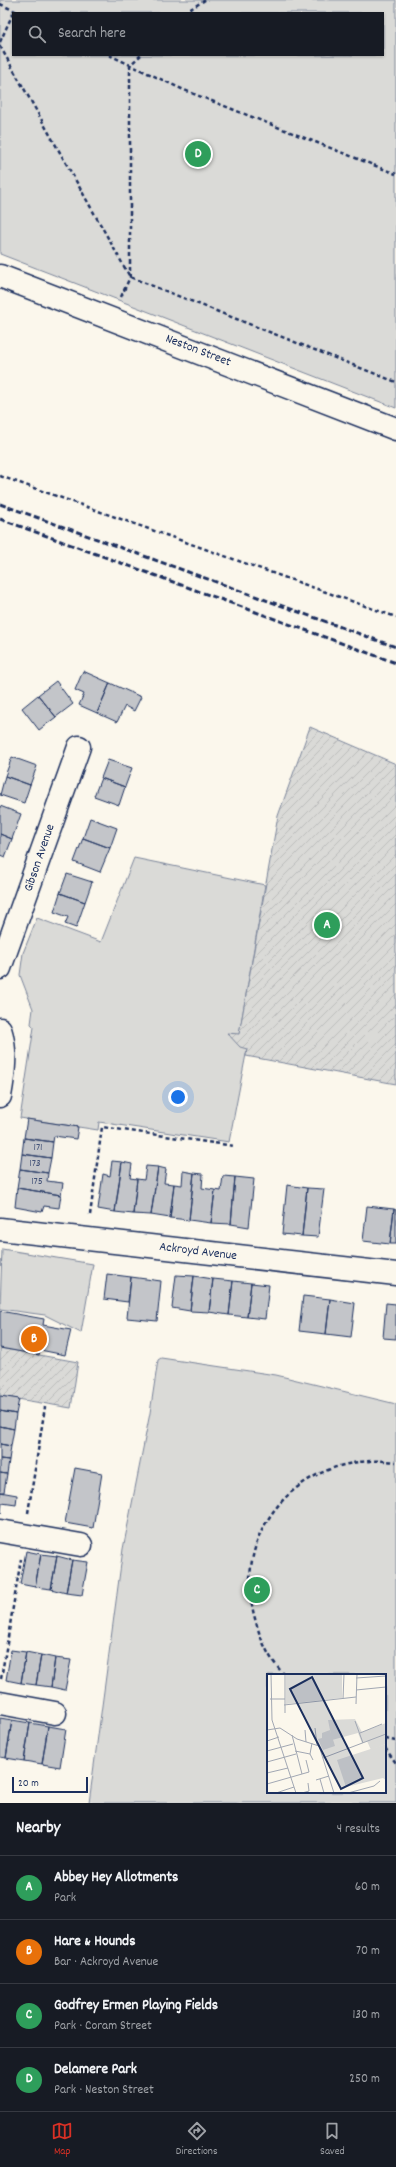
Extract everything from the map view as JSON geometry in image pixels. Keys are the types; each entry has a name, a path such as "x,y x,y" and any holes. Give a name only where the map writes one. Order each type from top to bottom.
{"street":[{"name":"Neston Street","path":"0,276 396,429"},
{"name":"Gibson Avenue","path":"0,968 79,747"},
{"path":"0,1029 4,1039 4,1075 0,1096"},
{"name":"Ackroyd Avenue","path":"0,1229 396,1274"},
{"path":"0,1531 81,1545"},
{"path":"0,1703 56,1713"}],"path":[{"path":"186,12 205,0"},
{"path":"0,4 14,11"},
{"path":"0,42 12,15"},
{"path":"0,46 130,277 396,382"},
{"path":"111,56 184,90 396,174"},
{"path":"112,318 130,277 130,65 140,56"},
{"path":"0,476 396,617"},
{"path":"86,1239 102,1127 234,1146"},
{"path":"28,1516 45,1407"},
{"path":"284,1674 267,1652 250,1604 248,1580 252,1556 258,1538 281,1502 299,1484 324,1470 350,1463 381,1460 396,1462"},
{"path":"1,1680 22,1551"},
{"path":"386,1739 396,1741"},
{"path":"386,1749 396,1763"}],"shaded area":[{"path":"0,0 396,0 396,408 0,254"},
{"path":"310,727 396,764 396,1084 246,1056 247,1049 240,1047 227,1033 239,1034 278,816"},
{"path":"134,858 265,885 239,1035 228,1034 247,1049 229,1142 99,1122 98,1130 20,1118 34,1027 31,1024 33,1009 20,975 23,953 37,918 101,942"},
{"path":"2,1249 93,1264 81,1333 45,1315 0,1309"},
{"path":"0,1348 78,1362 71,1408 0,1396"},
{"path":"161,1358 276,1375 396,1404 396,1803 89,1803 123,1549 150,1413 158,1360"}],"building":[{"path":"83,671 110,683 97,713 79,705 84,694 75,690"},
{"path":"56,681 73,704 56,717 38,695"},
{"path":"110,683 141,697 134,711 125,706 117,722 97,713"},
{"path":"38,695 56,717 39,730 22,708"},
{"path":"12,757 37,766 30,785 5,776"},
{"path":"108,760 132,768 125,787 101,778"},
{"path":"5,776 30,785 24,803 0,795"},
{"path":"101,778 125,787 119,805 94,796"},
{"path":"0,806 21,814 12,839 0,834"},
{"path":"90,818 117,828 110,848 83,838"},
{"path":"0,834 12,839 5,857 0,855"},
{"path":"83,838 110,848 100,872 74,862"},
{"path":"67,874 92,882 85,902 60,893"},
{"path":"60,893 85,902 76,928 65,924 68,917 54,912"},
{"path":"27,1119 78,1127 76,1139 54,1136 53,1142 24,1138"},
{"path":"24,1138 53,1142 51,1158 22,1154"},
{"path":"22,1154 51,1158 48,1173 20,1169"},
{"path":"112,1161 122,1162 115,1212 98,1209 103,1174 110,1176"},
{"path":"122,1162 132,1164 130,1178 137,1179 133,1214 115,1212"},
{"path":"146,1166 158,1167 151,1215 133,1214 137,1179 144,1180"},
{"path":"158,1167 166,1169 164,1183 174,1184 170,1218 151,1215"},
{"path":"20,1169 48,1173 47,1181 63,1183 61,1195 17,1188"},
{"path":"183,1171 194,1173 189,1220 170,1218 174,1184 182,1185"},
{"path":"194,1173 203,1174 202,1188 215,1190 211,1223 189,1220"},
{"path":"223,1176 235,1177 231,1224 211,1223 215,1190 221,1191"},
{"path":"235,1177 254,1179 249,1227 231,1224"},
{"path":"287,1185 307,1188 302,1236 282,1234"},
{"path":"17,1188 61,1195 59,1208 44,1206 42,1212 15,1207"},
{"path":"307,1188 324,1189 318,1237 302,1236"},
{"path":"367,1206 394,1209 390,1244 363,1241"},
{"path":"394,1209 396,1210 396,1244 390,1244"},
{"path":"107,1274 131,1277 128,1302 104,1299"},
{"path":"176,1275 194,1276 190,1311 172,1308"},
{"path":"194,1276 213,1279 209,1312 190,1311"},
{"path":"131,1277 161,1281 157,1321 127,1318"},
{"path":"213,1279 233,1281 229,1315 209,1312"},
{"path":"233,1281 251,1283 247,1317 229,1315"},
{"path":"251,1283 269,1285 265,1319 247,1317"},
{"path":"303,1296 330,1299 326,1334 299,1331"},
{"path":"330,1299 355,1303 351,1337 326,1334"},
{"path":"386,1303 396,1304 396,1339 383,1338"},
{"path":"0,1311 44,1319 43,1325 71,1330 65,1355 40,1350 39,1355 0,1348"},
{"path":"0,1396 19,1399 16,1414 0,1411"},
{"path":"0,1411 16,1414 14,1429 0,1426"},
{"path":"0,1426 14,1429 11,1446 0,1444"},
{"path":"0,1444 11,1446 9,1460 0,1459"},
{"path":"0,1459 9,1460 7,1474 0,1473"},
{"path":"75,1468 102,1473 93,1528 65,1523"},
{"path":"0,1473 7,1474 4,1492 0,1492"},
{"path":"0,1492 17,1495 16,1505 2,1503 1,1513"},
{"path":"26,1551 41,1554 35,1587 20,1584"},
{"path":"41,1554 57,1556 51,1589 35,1587"},
{"path":"57,1556 72,1560 66,1593 51,1589"},
{"path":"72,1560 88,1562 82,1595 66,1593"},
{"path":"11,1650 26,1652 21,1683 6,1680"},
{"path":"26,1652 41,1655 36,1685 21,1683"},
{"path":"41,1655 55,1658 51,1687 36,1685"},
{"path":"55,1658 71,1660 65,1690 51,1687"},
{"path":"0,1718 12,1720 6,1758 0,1757"},
{"path":"12,1720 30,1723 24,1761 6,1758"},
{"path":"30,1723 48,1726 42,1764 24,1761"},
{"path":"48,1726 66,1729 60,1767 42,1764"}],"railway":[{"path":"0,504 396,647"},
{"path":"0,519 396,663"}],"place":[{"name":"Delamere Park","path":"198,154"},
{"name":"Abbey Hey Allotments","path":"327,925"},
{"name":"Hare & Hounds","path":"34,1339"},
{"name":"Godfrey Ermen Playing Fields","path":"257,1590"}]}
